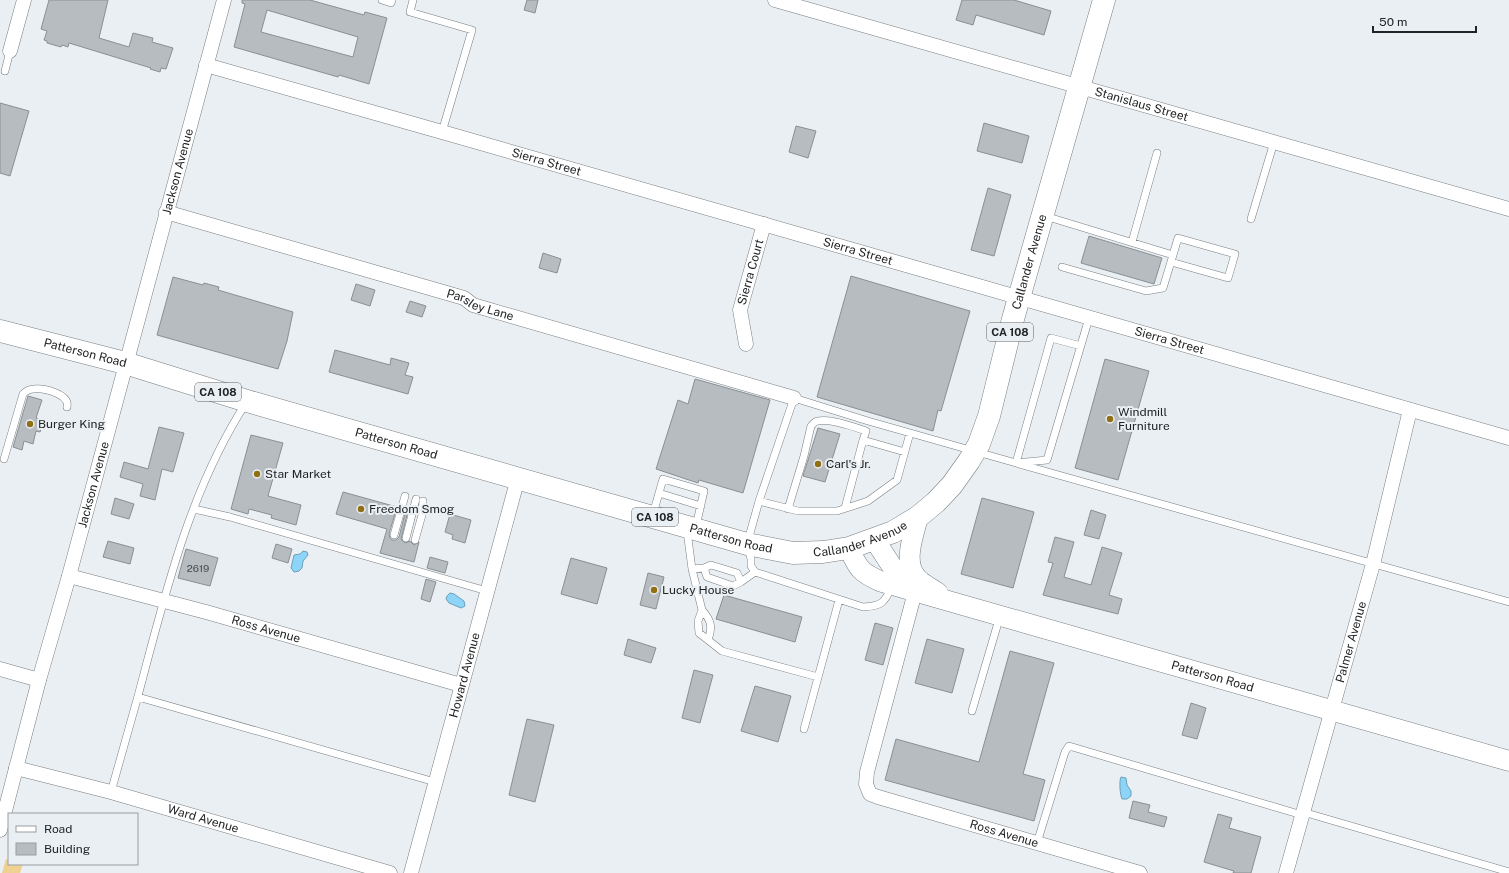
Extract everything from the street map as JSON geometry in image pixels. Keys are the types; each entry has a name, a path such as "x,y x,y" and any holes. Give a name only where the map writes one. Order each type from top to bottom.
{"main road":[{"name":"Callander Avenue","path":"793,553 823,552 849,548 893,532 918,517 936,502 952,486 975,451 989,416 1020,298 1104,0"},
{"name":"Patterson Road","path":"0,331 125,363 247,401 747,544 793,553"},
{"path":"918,517 910,553 910,565 916,578 952,603"},
{"name":"Patterson Road","path":"874,539 895,571 915,592"},
{"name":"Patterson Road","path":"849,548 855,563 866,576 893,586 1509,761"}],"street":[{"path":"10,51 24,0"},
{"name":"Jackson Avenue","path":"0,830 39,680 69,576 125,363 224,0"},
{"name":"Stanislaus Street","path":"775,0 1509,209"},
{"name":"Sierra Street","path":"206,65 1509,438"},
{"name":"Parsley Lane","path":"166,212 464,298 473,305 794,398"},
{"name":"Sierra Court","path":"746,344 740,310 764,224"},
{"name":"Palmer Avenue","path":"1286,873 1373,564 1410,410"},
{"name":"Howard Avenue","path":"411,873 518,478"},
{"name":"Ross Avenue","path":"69,576 163,600 461,685"},
{"name":"Ross Avenue","path":"915,592 867,772 866,784 870,794 1140,873"},
{"path":"0,669 39,680"},
{"name":"Ward Avenue","path":"16,768 111,792 390,873"}],"lane":[{"path":"382,0 391,2 392,0"},
{"path":"414,0 410,12 472,30 442,132"},
{"path":"5,71 10,51"},
{"path":"1251,220 1274,142"},
{"path":"1132,242 1157,153"},
{"path":"1043,216 1132,242 1172,258 1228,278 1235,254 1178,238 1172,258 1163,288 1146,291 1062,267"},
{"path":"1016,463 1047,460 1089,318"},
{"path":"1016,463 1051,338 1081,346"},
{"path":"4,459 25,391 33,388 58,394 66,400 68,404 67,407"},
{"path":"893,586 885,601 874,606 863,607 755,572 752,566 747,544 759,500 794,398 910,433 1509,602"},
{"path":"111,792 178,550 202,488 231,427 247,401"},
{"path":"788,509 804,456 811,426 819,420 866,431 844,508"},
{"path":"759,500 798,512 837,511 868,501 897,480 910,433"},
{"path":"863,440 905,452"},
{"path":"653,516 663,479 704,491 701,506 691,528 692,569 702,610 709,618 711,632 708,640"},
{"path":"659,493 701,506"},
{"path":"394,535 405,496"},
{"path":"406,538 419,500 422,515 415,540"},
{"path":"194,509 230,517 487,591"},
{"path":"692,569 704,568 712,565 737,572 741,582"},
{"path":"704,568 707,577 733,586 755,572"},
{"path":"804,729 839,600"},
{"path":"702,610 698,621 699,634 722,651 818,678"},
{"path":"972,711 1000,616"},
{"path":"138,697 435,782"},
{"path":"1037,843 1065,752 1069,746 1509,872"}],"shaded area":[{"path":"6,859 8,860 8,865 23,865 20,873 2,873"}],"water":[{"path":"303,551 307,552 308,555 303,561 302,568 299,571 294,572 291,568 294,555 300,554"},
{"path":"450,593 464,601 465,606 461,608 449,603 446,599"},
{"path":"1121,777 1126,778 1127,785 1131,791 1131,796 1127,799 1122,799 1121,797"}],"building":[{"path":"49,0 108,0 99,38 129,47 133,33 153,38 152,42 173,48 166,69 161,68 160,72 69,43 68,47 62,45 61,47 47,43 47,41 44,40 47,31 41,29"},
{"path":"242,0 310,0 364,15 365,12 387,18 369,84 339,75 338,77 234,47 245,4 242,3","holes":["267,10 358,37 353,57 261,32"]},
{"path":"527,0 538,0 535,13 524,10"},
{"path":"962,0 1014,0 1051,11 1044,35 976,15 973,25 956,20"},
{"path":"0,103 29,111 10,176 0,173"},
{"path":"984,123 1029,136 1022,163 977,151"},
{"path":"796,126 816,131 808,158 789,152"},
{"path":"988,188 1011,195 994,256 971,250"},
{"path":"1089,236 1162,258 1154,284 1081,263"},
{"path":"543,253 561,259 557,273 539,268"},
{"path":"851,276 970,311 941,411 938,410 933,431 817,397"},
{"path":"173,277 203,285 204,283 219,287 218,290 293,312 287,341 278,369 157,335"},
{"path":"356,284 375,290 370,306 351,300"},
{"path":"410,301 426,306 422,317 406,312"},
{"path":"335,350 390,365 391,358 409,363 405,375 413,377 408,394 329,372"},
{"path":"1105,359 1149,371 1118,480 1075,468"},
{"path":"695,379 770,400 743,493 699,480 698,483 656,469 678,400 688,404"},
{"path":"28,396 42,400 36,418 44,420 40,432 36,431 33,444 24,441 22,450 13,447"},
{"path":"159,427 184,433 173,472 162,469 155,500 140,496 143,484 120,477 124,462 148,469"},
{"path":"818,428 840,434 825,482 803,476"},
{"name":"Star Market","path":"251,435 283,443 268,496 301,505 296,525 271,518 272,515 249,509 248,514 231,509"},
{"path":"343,492 397,507 389,534 392,540 396,540 399,537 406,510 408,511 401,539 405,543 410,541 414,545 419,542 414,562 380,553 387,529 336,514"},
{"path":"115,498 134,504 129,519 111,514"},
{"path":"982,498 1034,512 1013,588 961,574"},
{"path":"1091,510 1106,515 1099,539 1084,535"},
{"path":"450,514 471,520 465,543 452,539 453,535 445,532"},
{"path":"1055,537 1074,542 1064,577 1091,585 1102,547 1122,553 1109,595 1122,599 1118,614 1043,595 1053,563 1048,562"},
{"path":"108,541 134,548 130,564 103,557"},
{"path":"276,544 292,549 288,563 272,558"},
{"path":"186,549 218,558 210,586 178,578"},
{"path":"430,557 448,562 445,573 427,568"},
{"path":"571,558 607,568 597,604 561,594"},
{"path":"648,573 664,577 656,609 640,605"},
{"path":"426,579 436,582 430,602 421,599"},
{"path":"724,595 802,617 795,642 716,619"},
{"path":"875,623 893,628 883,665 865,660"},
{"path":"628,639 656,648 651,663 624,655"},
{"path":"927,639 964,649 952,693 915,683"},
{"path":"1010,651 1054,663 1023,774 1045,780 1034,821 885,780 896,739 979,762"},
{"path":"694,670 713,675 700,723 682,718"},
{"path":"755,686 791,696 778,742 741,731"},
{"path":"1191,703 1206,708 1197,739 1182,735"},
{"path":"527,719 554,725 535,802 509,795"},
{"path":"1133,801 1150,805 1148,812 1167,817 1164,827 1129,818"},
{"path":"1218,814 1232,818 1229,828 1261,837 1251,873 1233,873 1234,871 1204,862"}],"place":[{"name":"Windmill Furniture","path":"1110,419"},
{"name":"Burger King","path":"30,424"},
{"name":"Carl's Jr.","path":"818,464"},
{"name":"Star Market","path":"257,474"},
{"name":"Freedom Smog","path":"361,509"},
{"name":"Lucky House","path":"654,590"}]}
